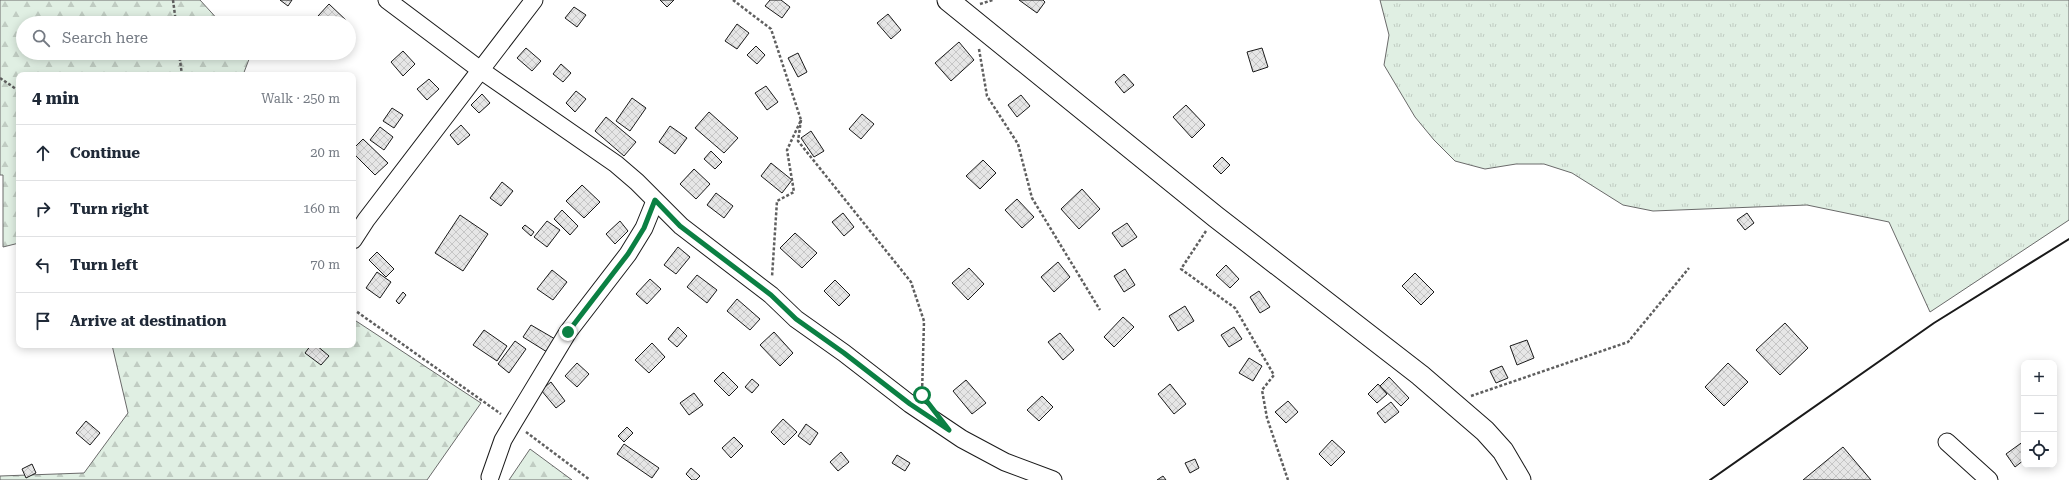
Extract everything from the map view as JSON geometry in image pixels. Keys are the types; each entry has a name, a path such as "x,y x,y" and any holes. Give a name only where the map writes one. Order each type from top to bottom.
{"main road":[{"path":"948,0 1216,217 1327,301 1452,402 1485,431 1503,451 1520,480"}],"street":[{"path":"387,0 479,69 616,164 655,200 680,226 771,295 796,319 844,353 910,404 962,439 1005,462 1053,480"},
{"path":"356,235 479,69 534,0"},
{"path":"490,477 503,440 513,423 568,332 628,254 644,228 655,200"},
{"path":"1947,442 1989,480"}],"path":[{"path":"173,0 175,16"},
{"path":"733,0 771,29 800,120 798,141 911,282 924,321 922,395"},
{"path":"976,23 986,96 1018,144 1032,198 1100,310"},
{"path":"180,60 182,72"},
{"path":"0,78 16,90"},
{"path":"771,295 777,200 794,192 788,150 800,120"},
{"path":"1216,217 1181,268 1235,308 1274,375 1262,390 1268,418 1288,480"},
{"path":"1452,402 1628,342 1689,268"},
{"path":"356,311 590,480"}],"green space":[{"path":"0,0 200,0 215,16 16,16 16,60 249,60 244,72 16,72 16,244 3,247 3,175 0,175"},
{"path":"1380,0 2069,0 2069,220 1930,312 1889,222 1807,205 1653,211 1623,205 1572,173 1544,164 1516,164 1485,169 1455,161 1434,140 1415,117 1384,65 1389,35"},
{"path":"356,321 481,403 427,480 0,480 0,476 84,473 128,413 113,348 356,348"},
{"path":"530,449 572,480 509,480"}],"building":[{"path":"280,0 292,0 288,6"},
{"path":"660,0 674,0 667,7"},
{"path":"770,0 781,0 790,7 782,18 765,6"},
{"path":"1019,0 1043,0 1045,2 1037,13"},
{"path":"329,4 342,16 318,16"},
{"path":"574,7 586,15 577,27 565,18"},
{"path":"888,14 901,30 891,39 877,23"},
{"path":"737,24 749,33 737,49 725,41"},
{"path":"959,42 974,60 951,81 935,63"},
{"path":"756,46 765,55 757,64 747,55"},
{"path":"526,48 541,61 532,71 517,58"},
{"path":"1262,48 1268,67 1253,72 1247,52"},
{"path":"403,51 415,64 403,76 391,62"},
{"path":"798,53 807,72 798,77 788,58"},
{"path":"561,64 571,73 563,82 553,74"},
{"path":"1124,74 1134,85 1124,93 1115,82"},
{"path":"429,79 439,89 427,100 417,89"},
{"path":"766,86 778,102 767,110 755,93"},
{"path":"576,91 586,99 575,112 566,103"},
{"path":"482,94 490,103 479,113 471,105"},
{"path":"1021,95 1030,106 1017,117 1008,105"},
{"path":"632,98 646,108 630,131 616,121"},
{"path":"1186,105 1205,125 1192,138 1173,117"},
{"path":"392,108 403,115 394,128 383,121"},
{"path":"709,112 738,138 724,153 695,128"},
{"path":"862,114 874,124 861,139 849,129"},
{"path":"606,117 636,142 624,156 595,131"},
{"path":"461,125 470,135 458,145 450,135"},
{"path":"670,126 687,138 675,154 659,142"},
{"path":"380,127 393,137 384,150 370,140"},
{"path":"811,131 824,151 814,157 801,138"},
{"path":"363,139 388,163 375,175 356,156 356,146"},
{"path":"711,151 722,162 715,169 704,159"},
{"path":"1222,157 1230,165 1221,174 1213,166"},
{"path":"983,160 996,173 980,189 966,176"},
{"path":"771,163 792,180 782,193 761,176"},
{"path":"694,169 710,184 696,199 680,184"},
{"path":"502,182 513,191 501,206 490,198"},
{"path":"582,185 600,202 584,218 566,201"},
{"path":"1082,189 1100,209 1079,229 1061,209"},
{"path":"716,193 733,206 724,218 707,205"},
{"path":"1017,199 1034,217 1022,228 1005,210"},
{"path":"562,210 578,226 570,235 554,219"},
{"path":"843,213 854,227 844,236 832,222"},
{"path":"1747,213 1754,223 1745,230 1737,220"},
{"path":"460,215 488,234 463,271 435,253"},
{"path":"547,221 560,230 547,247 534,237"},
{"path":"620,221 628,231 615,244 606,234"},
{"path":"1127,223 1137,237 1122,247 1112,233"},
{"path":"525,225 534,232 531,236 522,228"},
{"path":"795,233 817,253 802,268 780,248"},
{"path":"678,247 690,257 676,274 664,265"},
{"path":"377,252 394,269 386,277 369,260"},
{"path":"1058,262 1070,277 1054,292 1041,277"},
{"path":"1226,265 1239,279 1230,288 1216,275"},
{"path":"969,268 984,284 968,300 952,283"},
{"path":"1125,269 1135,285 1124,292 1114,276"},
{"path":"552,270 567,282 553,300 537,289"},
{"path":"377,272 391,282 380,298 366,288"},
{"path":"1415,273 1434,292 1421,305 1402,286"},
{"path":"697,275 717,290 707,303 687,287"},
{"path":"650,279 661,289 647,304 636,294"},
{"path":"835,280 850,295 839,306 824,291"},
{"path":"1259,291 1270,307 1260,313 1250,297"},
{"path":"403,292 406,295 399,304 396,301"},
{"path":"737,299 760,319 750,330 727,311"},
{"path":"1185,306 1194,321 1178,331 1169,316"},
{"path":"1123,317 1134,327 1114,347 1104,337"},
{"path":"1785,323 1808,348 1780,375 1756,350"},
{"path":"531,325 555,339 547,352 523,337"},
{"path":"678,327 687,336 677,347 668,339"},
{"path":"1234,327 1242,339 1229,347 1221,335"},
{"path":"484,330 507,346 497,361 473,345"},
{"path":"774,332 793,353 780,366 760,345"},
{"path":"1060,333 1074,350 1063,360 1048,342"},
{"path":"1527,340 1534,358 1517,365 1510,346"},
{"path":"515,341 526,349 509,373 498,364"},
{"path":"652,343 665,357 649,373 635,360"},
{"path":"309,348 320,348 329,356 321,365 305,353"},
{"path":"1249,358 1262,366 1253,381 1239,373"},
{"path":"577,363 589,374 577,387 565,376"},
{"path":"1728,363 1748,382 1724,406 1705,387"},
{"path":"1502,366 1508,378 1496,383 1490,371"},
{"path":"723,372 738,387 729,396 714,381"},
{"path":"1389,377 1409,398 1401,406 1380,386"},
{"path":"752,379 759,385 752,393 745,387"},
{"path":"966,380 986,403 972,414 953,391"},
{"path":"551,382 565,401 556,408 541,390"},
{"path":"1170,384 1186,404 1174,414 1158,394"},
{"path":"1378,384 1387,394 1377,403 1368,394"},
{"path":"694,393 703,405 689,415 680,403"},
{"path":"1042,396 1053,407 1039,421 1027,410"},
{"path":"1288,401 1298,412 1286,423 1275,412"},
{"path":"1391,402 1399,412 1385,423 1377,413"},
{"path":"783,419 797,432 784,445 771,432"},
{"path":"86,421 100,433 90,445 76,433"},
{"path":"806,424 818,433 810,445 798,436"},
{"path":"627,427 633,433 624,442 618,436"},
{"path":"734,437 743,446 731,458 722,448"},
{"path":"1332,440 1345,452 1331,466 1319,454"},
{"path":"2021,443 2021,462 2015,467 2006,454"},
{"path":"624,444 659,468 652,478 617,454"},
{"path":"1843,447 1871,480 1803,480"},
{"path":"841,452 849,462 838,471 830,462"},
{"path":"897,455 910,463 905,471 892,463"},
{"path":"1195,459 1199,468 1190,473 1185,463"},
{"path":"32,464 36,473 26,478 22,469"},
{"path":"691,468 700,476 696,480 692,480 686,474"},
{"path":"1163,476 1166,480 1157,480"}],"wall":[{"path":"1710,480 1934,323 2069,239"}],"route":[{"path":"568,332 628,254 644,228 655,200 680,226 771,295 796,319 844,353 910,404 949,430 922,395"}]}
